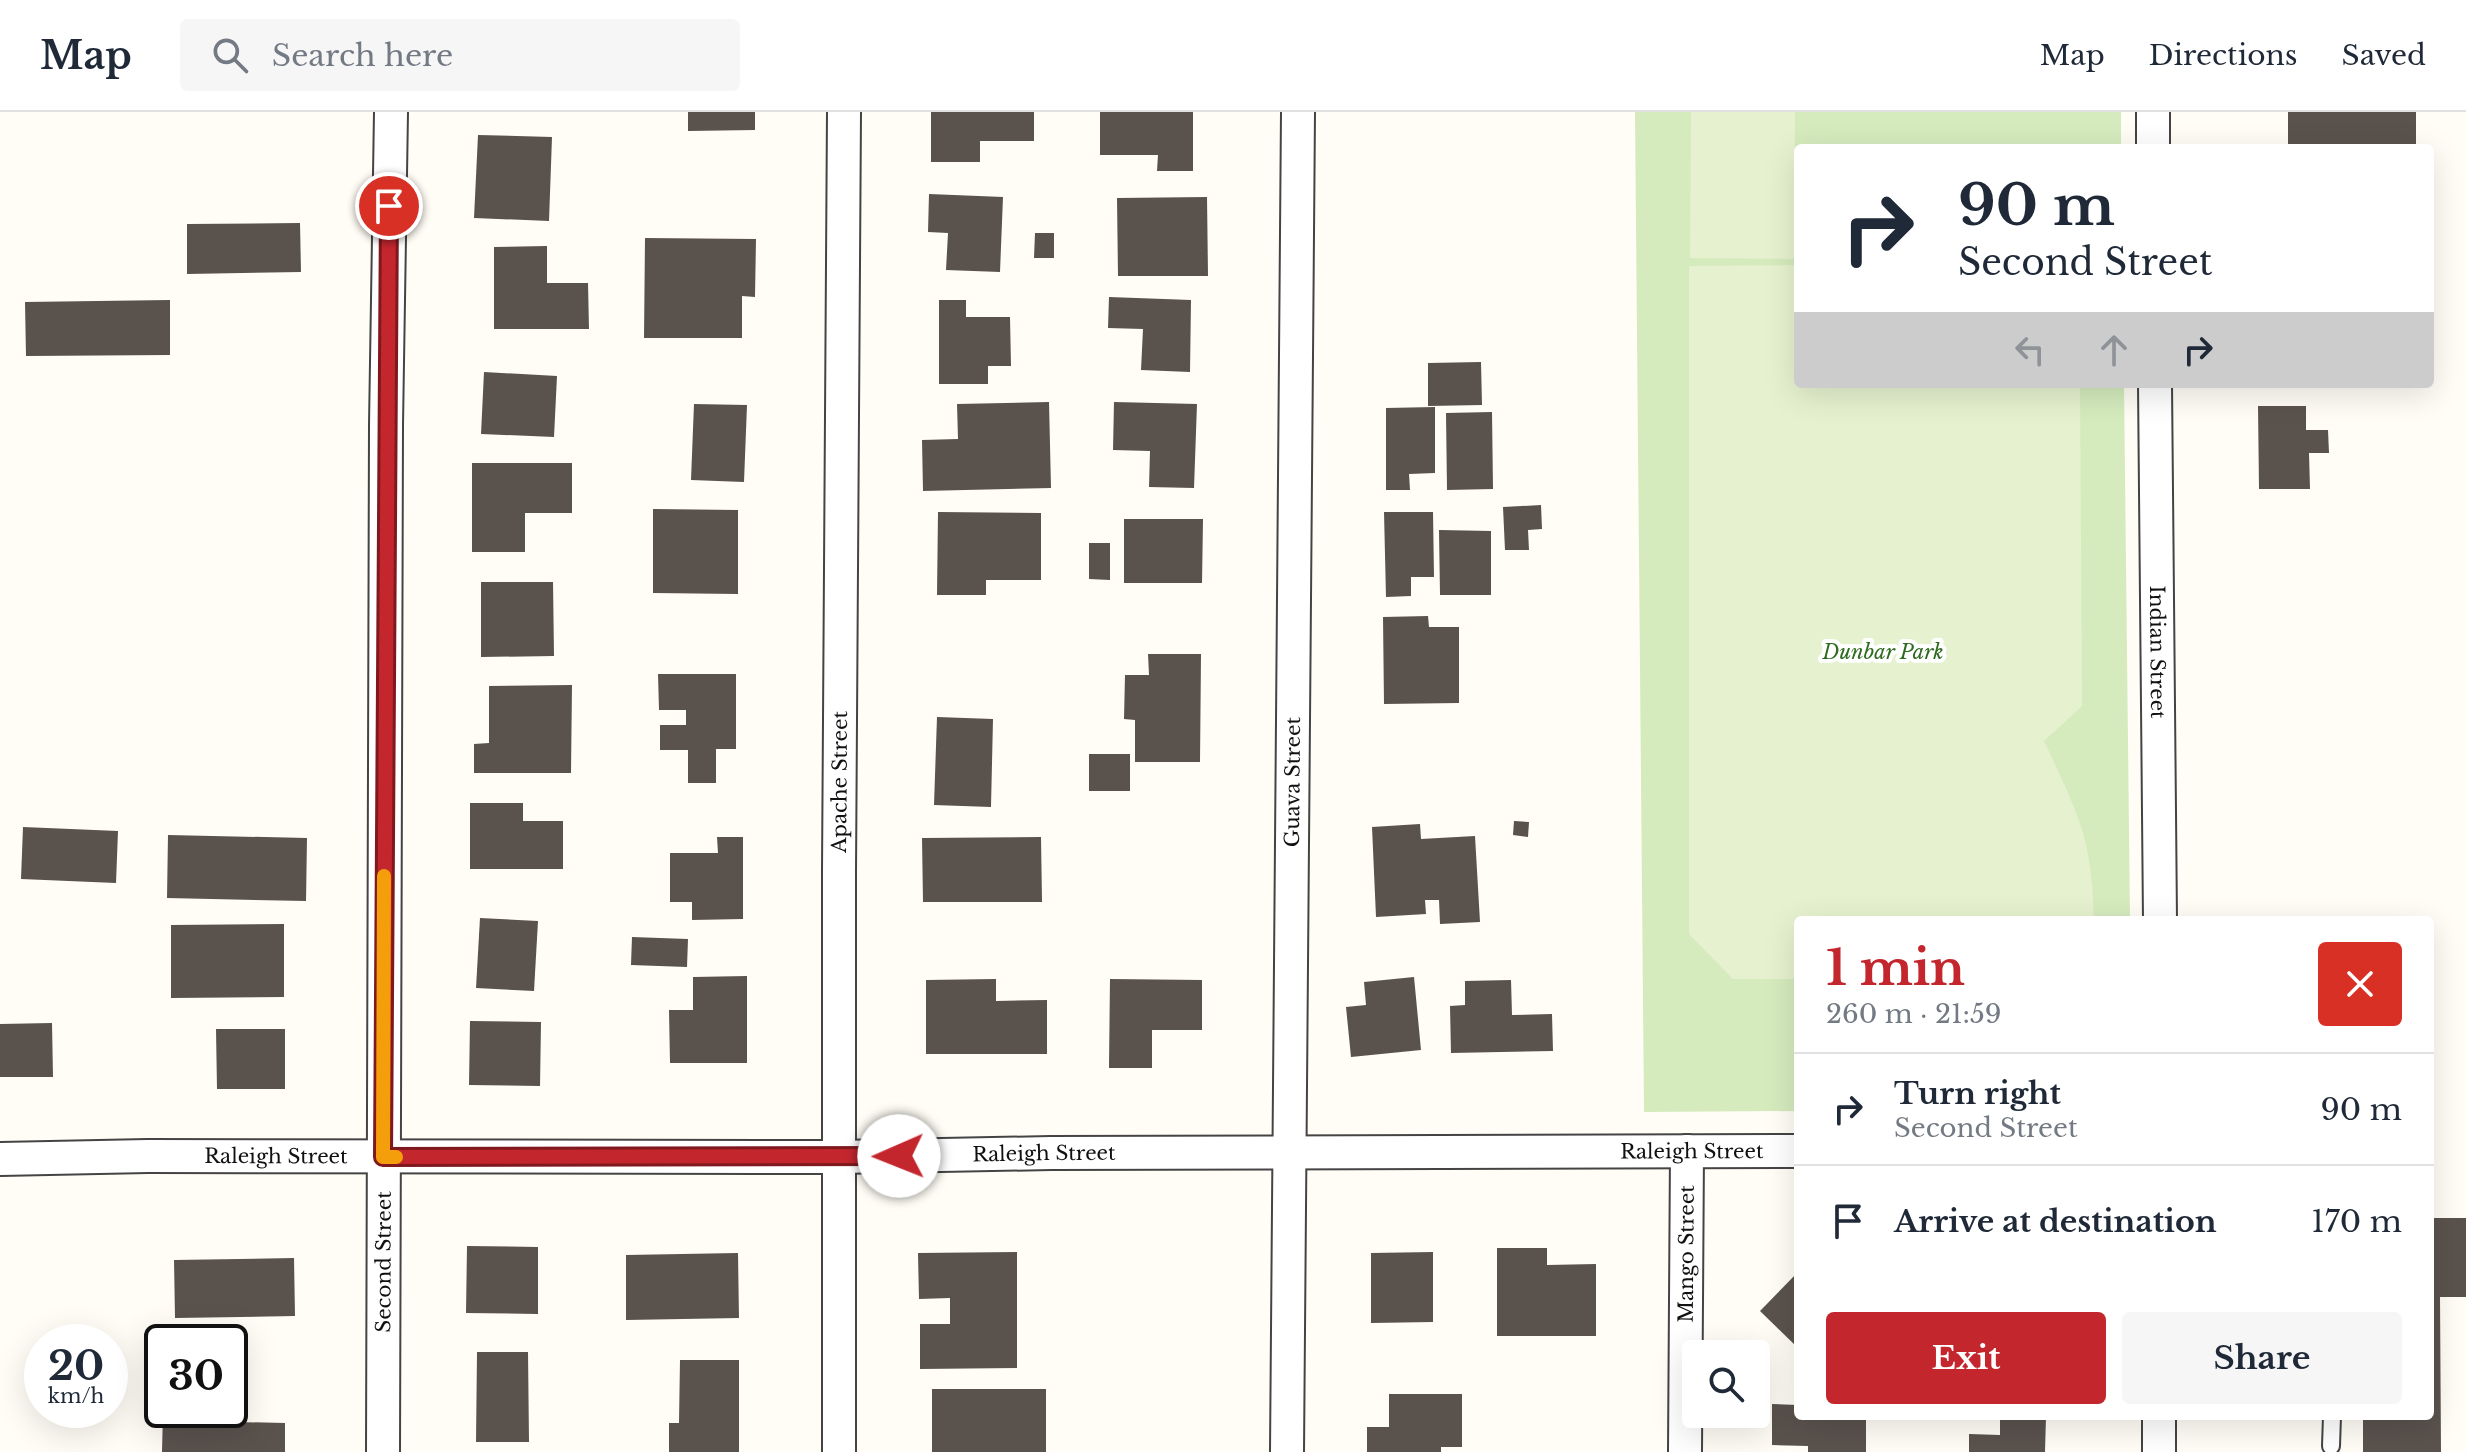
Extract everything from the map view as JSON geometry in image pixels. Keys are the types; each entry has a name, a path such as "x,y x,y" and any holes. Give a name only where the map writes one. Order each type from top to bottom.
{"street":[{"name":"Second Street","path":"383,1452 386,441 391,112"},
{"name":"Apache Street","path":"839,1452 844,112"},
{"name":"Guava Street","path":"1287,1452 1298,112"},
{"path":"2153,112 2153,144"},
{"name":"Indian Street","path":"2155,388 2160,916"},
{"name":"Mango Street","path":"1685,1452 1687,1151"},
{"name":"Raleigh Street","path":"0,1159 1794,1151"},
{"path":"2159,1420 2159,1452"}],"lane":[{"path":"2331,1446 2332,1420"}],"green space":[{"name":"Dunbar Park","path":"1635,112 2121,112 2121,144 1794,144 1794,388 2124,388 2130,916 1794,916 1794,1111 1644,1112"},
{"path":"1691,112 1795,112 1794,259 1690,258"},
{"name":"Dunbar Park","path":"1794,265 1794,388 2080,388 2082,706 2044,741 2083,833 2091,876 2094,916 1794,916 1794,979 1733,979 1689,934 1689,266"}],"building":[{"path":"688,112 755,112 755,130 688,131"},
{"path":"931,112 1034,112 1034,141 980,141 980,162 931,162"},
{"path":"1100,112 1193,112 1193,171 1157,171 1158,155 1100,155"},
{"path":"2288,112 2416,112 2416,144 2288,144"},
{"path":"478,135 552,137 549,221 474,218"},
{"path":"929,194 1003,197 1000,272 946,270 948,233 928,232"},
{"path":"1207,197 1208,276 1118,276 1117,198"},
{"path":"300,223 301,272 187,274 187,224"},
{"path":"1035,233 1054,233 1054,258 1034,258"},
{"path":"645,238 756,239 755,297 742,296 742,338 644,338"},
{"path":"547,246 547,283 588,283 589,329 494,329 494,247"},
{"path":"1109,297 1191,300 1190,372 1141,370 1143,329 1108,328"},
{"path":"170,300 170,355 26,356 25,302"},
{"path":"939,300 966,300 966,317 1010,317 1011,366 988,366 988,384 939,384"},
{"path":"1481,362 1482,405 1428,406 1428,363"},
{"path":"484,372 557,376 554,437 481,434"},
{"path":"1049,402 1051,488 923,491 922,440 958,439 957,404"},
{"path":"1114,402 1197,404 1194,488 1149,487 1150,451 1113,450"},
{"path":"694,404 747,405 744,482 691,480"},
{"path":"2258,406 2306,406 2306,430 2328,430 2329,453 2309,453 2310,489 2259,489"},
{"path":"1435,407 1435,473 1409,474 1410,490 1386,490 1386,408"},
{"path":"1492,412 1493,489 1447,490 1446,413"},
{"path":"472,463 572,463 572,513 525,513 525,552 472,552"},
{"path":"1541,505 1542,529 1528,530 1529,550 1505,550 1503,507"},
{"path":"653,509 738,510 738,594 653,593"},
{"path":"938,512 1041,513 1041,580 986,580 986,595 937,595"},
{"path":"1384,512 1433,512 1434,577 1411,577 1411,596 1386,597"},
{"path":"1124,519 1203,519 1202,583 1124,583"},
{"path":"1439,530 1491,531 1491,595 1440,595"},
{"path":"1089,543 1110,543 1110,580 1089,579"},
{"path":"481,582 553,582 554,656 481,657"},
{"path":"1428,616 1429,627 1459,627 1459,703 1384,704 1383,617"},
{"path":"1148,654 1201,654 1200,762 1135,762 1135,720 1124,719 1125,675 1149,675"},
{"path":"658,674 736,674 736,749 716,749 716,783 688,783 688,750 660,750 660,725 686,725 686,710 659,710"},
{"path":"572,685 571,773 474,773 474,744 489,743 489,686"},
{"path":"937,717 993,719 991,807 934,805"},
{"path":"1089,754 1130,754 1130,791 1089,791"},
{"path":"470,803 523,803 523,821 563,821 563,869 470,869"},
{"path":"1514,821 1529,822 1528,837 1513,835"},
{"path":"1420,824 1421,839 1475,836 1480,922 1440,924 1439,900 1425,900 1426,914 1376,917 1372,827"},
{"path":"23,827 118,831 116,883 21,879"},
{"path":"168,835 307,838 306,901 167,898"},
{"path":"717,837 743,837 743,919 692,920 692,902 670,902 670,853 718,853"},
{"path":"1041,837 1042,902 923,902 922,838"},
{"path":"480,918 538,921 534,991 476,988"},
{"path":"284,924 284,997 171,998 171,925"},
{"path":"632,937 688,939 687,967 631,965"},
{"path":"747,976 747,1063 670,1063 669,1010 693,1010 693,977"},
{"path":"1414,977 1421,1050 1351,1057 1346,1007 1366,1005 1364,982"},
{"path":"996,979 996,1001 1047,1000 1047,1054 926,1054 926,980"},
{"path":"1110,979 1202,980 1202,1030 1152,1030 1152,1068 1109,1068"},
{"path":"1511,980 1512,1015 1552,1014 1553,1051 1451,1053 1450,1006 1465,1005 1465,981"},
{"path":"470,1021 541,1022 540,1086 469,1085"},
{"path":"52,1023 53,1077 0,1077 0,1024"},
{"path":"216,1029 285,1029 285,1089 217,1089"},
{"path":"2434,1218 2466,1218 2466,1297 2440,1297 2441,1452 2363,1452 2363,1420 2434,1420"},
{"path":"467,1246 538,1247 538,1314 466,1313"},
{"path":"1497,1248 1547,1248 1547,1265 1596,1264 1596,1336 1497,1336"},
{"path":"1017,1252 1017,1368 920,1369 920,1324 950,1324 950,1298 919,1299 918,1253"},
{"path":"1433,1252 1433,1322 1371,1323 1371,1253"},
{"path":"738,1253 739,1318 626,1320 626,1255"},
{"path":"294,1258 295,1316 175,1318 174,1260"},
{"path":"1794,1276 1794,1344 1760,1311"},
{"path":"477,1352 528,1352 529,1442 476,1442"},
{"path":"680,1360 739,1360 739,1452 669,1452 669,1423 679,1423"},
{"path":"932,1389 1046,1389 1046,1452 932,1452"},
{"path":"1389,1394 1462,1394 1462,1447 1441,1447 1441,1452 1367,1452 1367,1427 1389,1427"},
{"path":"1772,1404 1794,1405 1794,1420 1866,1420 1866,1452 1808,1452 1808,1446 1772,1445"},
{"path":"2000,1420 2046,1420 2045,1452 1969,1452 1969,1434 2000,1435"},
{"path":"248,1422 285,1423 285,1452 162,1452 163,1428 248,1428"}],"slow traffic":[{"path":"384,876 383,1157 396,1157"}],"route":[{"path":"389,206 383,1157 899,1156"}]}
